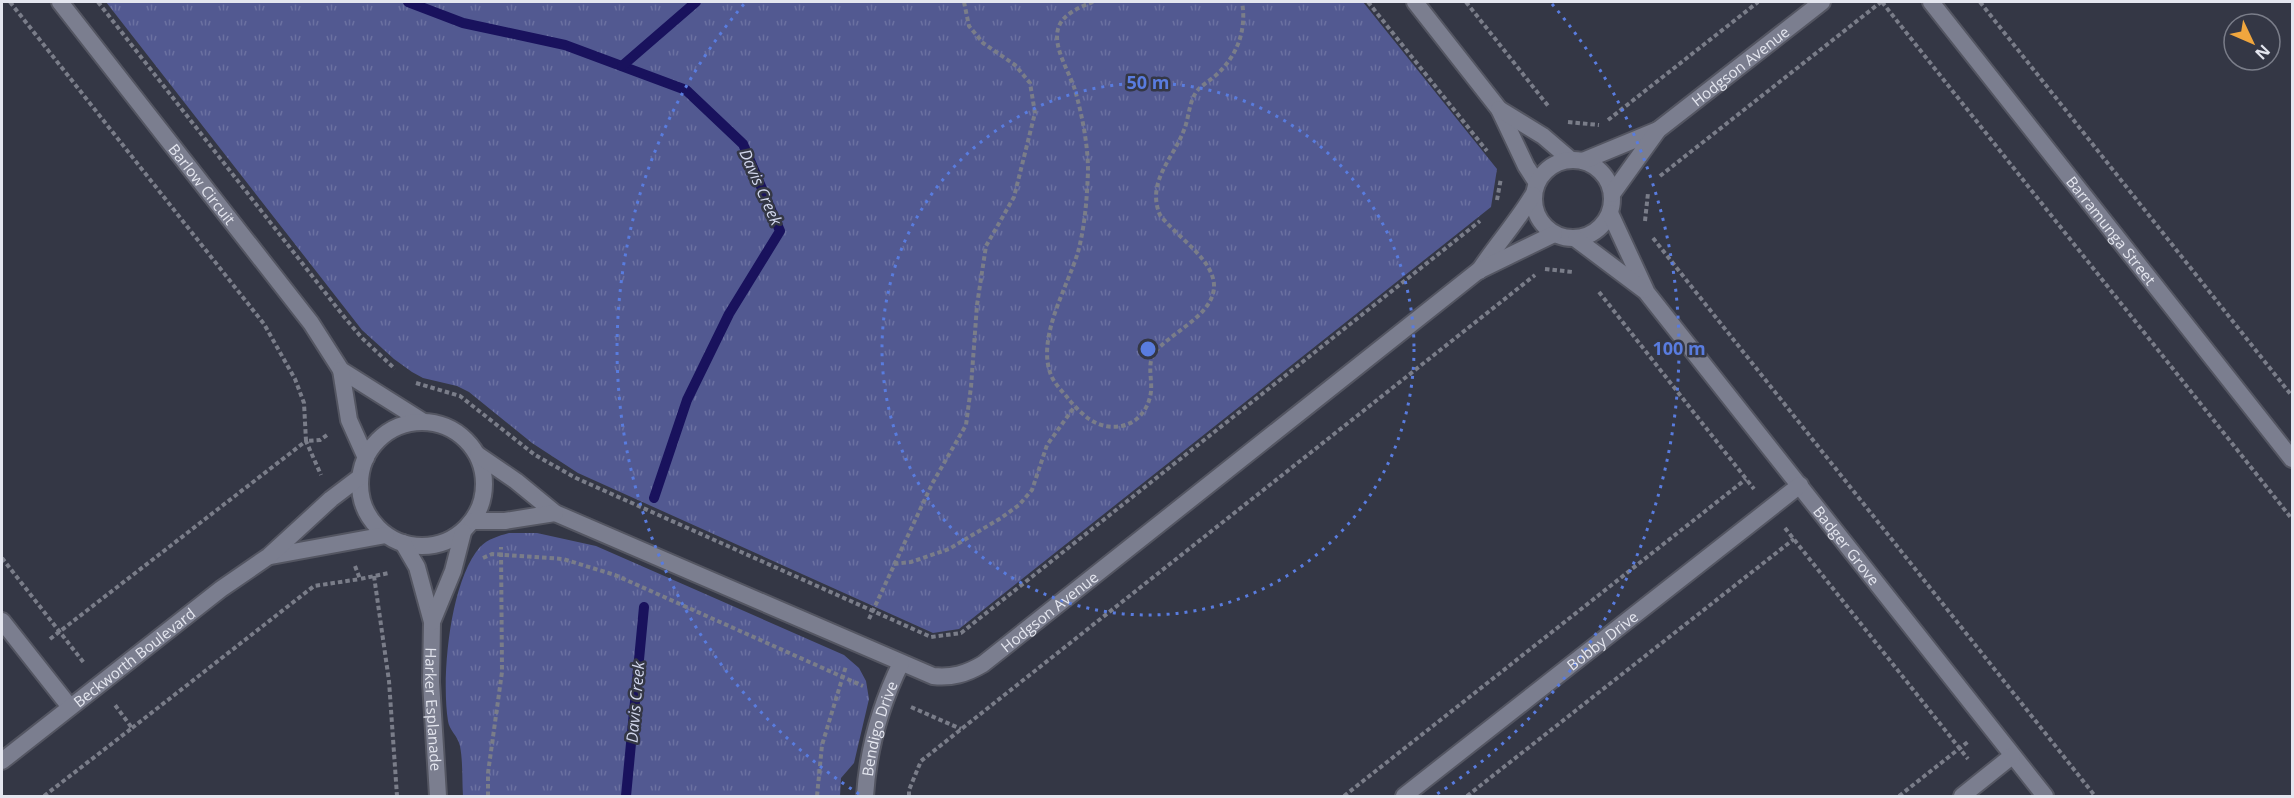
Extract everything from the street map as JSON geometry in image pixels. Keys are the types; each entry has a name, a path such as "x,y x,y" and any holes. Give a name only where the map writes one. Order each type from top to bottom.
{"street":[{"name":"Barlow Circuit","path":"60,2 304,314 341,369 422,421"},
{"path":"1415,2 1499,109 1535,189 1534,207 1545,227 1554,234 1576,239 1596,231 1610,213 1612,194 1603,173 1594,165 1577,160 1499,109"},
{"name":"Hodgson Avenue","path":"1612,194 1658,130 1822,2"},
{"name":"Barramunga Street","path":"1931,2 2292,459"},
{"name":"Hodgson Avenue","path":"1577,160 1658,130"},
{"path":"1535,189 1551,166 1577,160"},
{"name":"Hodgson Avenue","path":"1479,271 1519,218 1535,189"},
{"name":"Badger Grove","path":"1610,213 1647,292 2044,796"},
{"name":"Hodgson Avenue","path":"478,455 516,481 555,513 901,663 933,676 946,677 969,672 983,664 1479,271 1554,234"},
{"name":"Badger Grove","path":"1576,239 1647,292"},
{"name":"Barlow Circuit","path":"341,369 349,420 366,458"},
{"path":"468,527 481,505 484,474 478,455 464,439 452,429 438,423 422,421 387,434 374,444 366,458 360,477 367,512 375,525 386,535 403,543 437,544 468,527 555,513"},
{"name":"Beckworth Boulevard","path":"2,761 220,589 269,556 331,499 360,477"},
{"name":"Bobby Drive","path":"1404,796 1800,485"},
{"name":"Harker Esplanade","path":"432,622 468,527"},
{"name":"Beckworth Boulevard","path":"269,556 386,535"},
{"name":"Harker Esplanade","path":"403,543 417,567 432,622 431,682 438,796"},
{"path":"2,621 70,707"},
{"name":"Bendigo Drive","path":"865,796 867,770 877,721 901,663"},
{"path":"1962,796 2012,756"}],"path":[{"path":"10,2 264,324 295,379 304,403 306,441 320,440 349,420"},
{"path":"98,2 345,318 385,362 407,379 460,396 535,455 576,478 931,637 961,633 1486,216"},
{"path":"817,796 822,745 841,676 932,484 966,425 971,387 976,305 986,246 1014,197 1035,113 1030,83 1015,65 984,43 969,26 964,2"},
{"path":"1093,2 1068,15 1060,24 1057,36 1074,87 1083,125 1088,188 1080,243 1053,321 1047,357 1051,375 1075,406 1091,420 1118,428 1132,423 1146,408 1150,399 1151,360 1155,353 1201,313 1212,297 1214,279 1210,270 1205,261 1160,215 1156,207 1155,193 1158,179 1181,138 1197,91 1225,66 1239,44 1244,15 1242,2"},
{"path":"1368,2 1494,160"},
{"path":"1466,2 1552,112"},
{"path":"1560,121 1602,125 1758,2"},
{"path":"1658,178 1881,2 2292,519"},
{"path":"1980,2 2292,396"},
{"path":"1496,208 1502,170"},
{"path":"1644,228 1648,186"},
{"path":"1652,237 2095,796"},
{"path":"909,796 909,790 921,761 1543,269"},
{"path":"384,396 407,379"},
{"path":"893,564 911,562 949,549 1019,505 1032,490 1047,445 1075,406"},
{"path":"1344,796 1746,478"},
{"path":"1467,796 1794,539"},
{"path":"488,796 488,773 502,672 500,555"},
{"path":"374,576 389,681 397,796"},
{"path":"132,728 314,586 360,579"},
{"path":"1899,796 2020,702"}],"green space":[{"path":"106,2 1363,2 1497,169 1491,207 959,629 933,633 578,473 532,443 469,392 457,386 423,378 394,359 362,330"},
{"path":"509,533 537,533 596,546 844,655 859,668 866,681 869,699 854,763 841,778 840,796 463,796 460,746 449,724 446,702 450,630 461,582 470,562 483,544"}],"waterway":[{"name":"Davis Creek","path":"408,2 463,23 565,45 686,90 743,144 780,231 729,314 687,400 654,498"},
{"path":"622,66 696,2"},
{"name":"Davis Creek","path":"626,796 644,607"}]}
